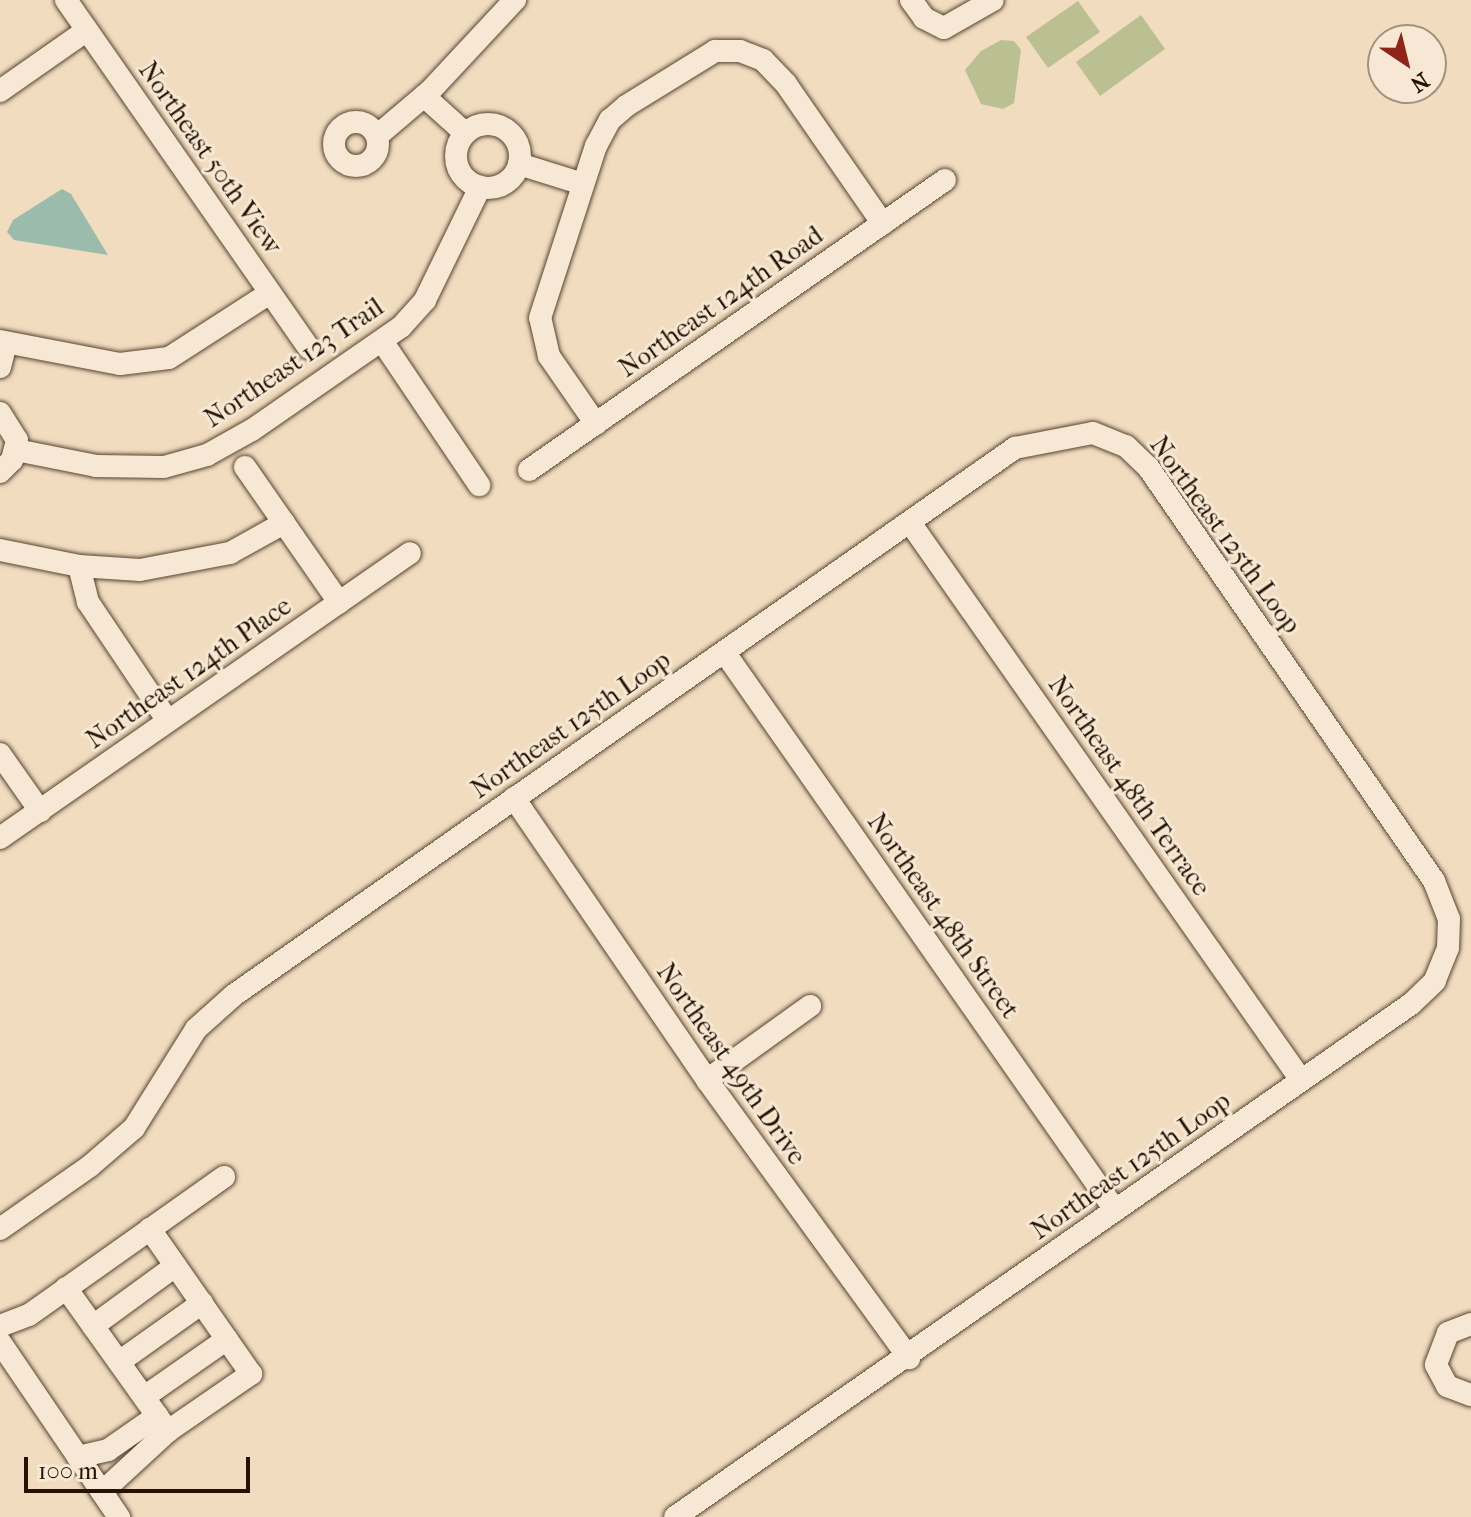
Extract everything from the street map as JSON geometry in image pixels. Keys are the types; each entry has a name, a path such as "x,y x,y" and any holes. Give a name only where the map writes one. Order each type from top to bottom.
{"street":[{"name":"Northeast 50th View","path":"66,0 309,348"},
{"path":"377,136 424,96 515,0"},
{"path":"911,0 924,18 944,28 993,0"},
{"path":"0,91 87,30"},
{"path":"596,424 549,356 540,318 583,184 610,120 694,60 715,51 740,51 763,60 786,84 883,224"},
{"path":"424,96 465,133"},
{"path":"482,124 500,126 519,146 519,164 499,186 480,187 463,177 456,159 465,133 482,124"},
{"path":"519,164 583,184"},
{"name":"Northeast 124th Road","path":"529,470 945,180"},
{"name":"Northeast 123 Trail","path":"16,450 126,468 164,467 207,455 252,430 382,341 425,300 480,187"},
{"path":"0,367 3,342 120,364 169,358 270,293"},
{"path":"382,341 479,485"},
{"path":"0,413 14,429 16,450 0,472"},
{"name":"Northeast 125th Loop","path":"0,1229 127,1135 179,1053 217,1009 1015,448 1069,434 1093,433 1126,446 1148,467 1434,881 1449,919 1448,948 1435,981 1411,1004 909,1358 675,1517"},
{"path":"245,467 339,602"},
{"path":"0,550 79,566 140,570 190,563 255,543 284,523"},
{"name":"Northeast 48th Terrace","path":"911,524 1301,1080"},
{"name":"Northeast 124th Place","path":"0,838 410,553"},
{"path":"79,566 88,602 168,721"},
{"name":"Northeast 48th Street","path":"725,653 1115,1210"},
{"path":"0,754 40,811"},
{"name":"Northeast 49th Drive","path":"514,798 707,1080 909,1358"},
{"path":"707,1080 810,1006"},
{"path":"0,1326 29,1315 224,1177"},
{"path":"78,1457 108,1450 163,1424 251,1374 150,1229"},
{"path":"93,1326 175,1266"},
{"path":"66,1288 163,1424"},
{"path":"119,1362 202,1303"},
{"path":"1471,1324 1448,1333 1436,1365 1447,1386 1471,1395"},
{"path":"144,1397 227,1339"},
{"path":"0,1342 119,1517"},
{"path":"102,1492 163,1424"}],"green space":[{"path":"1078,1 1100,32 1048,68 1026,37"},
{"path":"1141,15 1165,49 1100,96 1076,62"},
{"path":"1001,40 1014,41 1021,50 1014,103 1003,109 981,104 965,70 981,51"}],"shaded area":[{"path":"62,189 71,194 108,255 14,240 7,232 13,220"}]}
